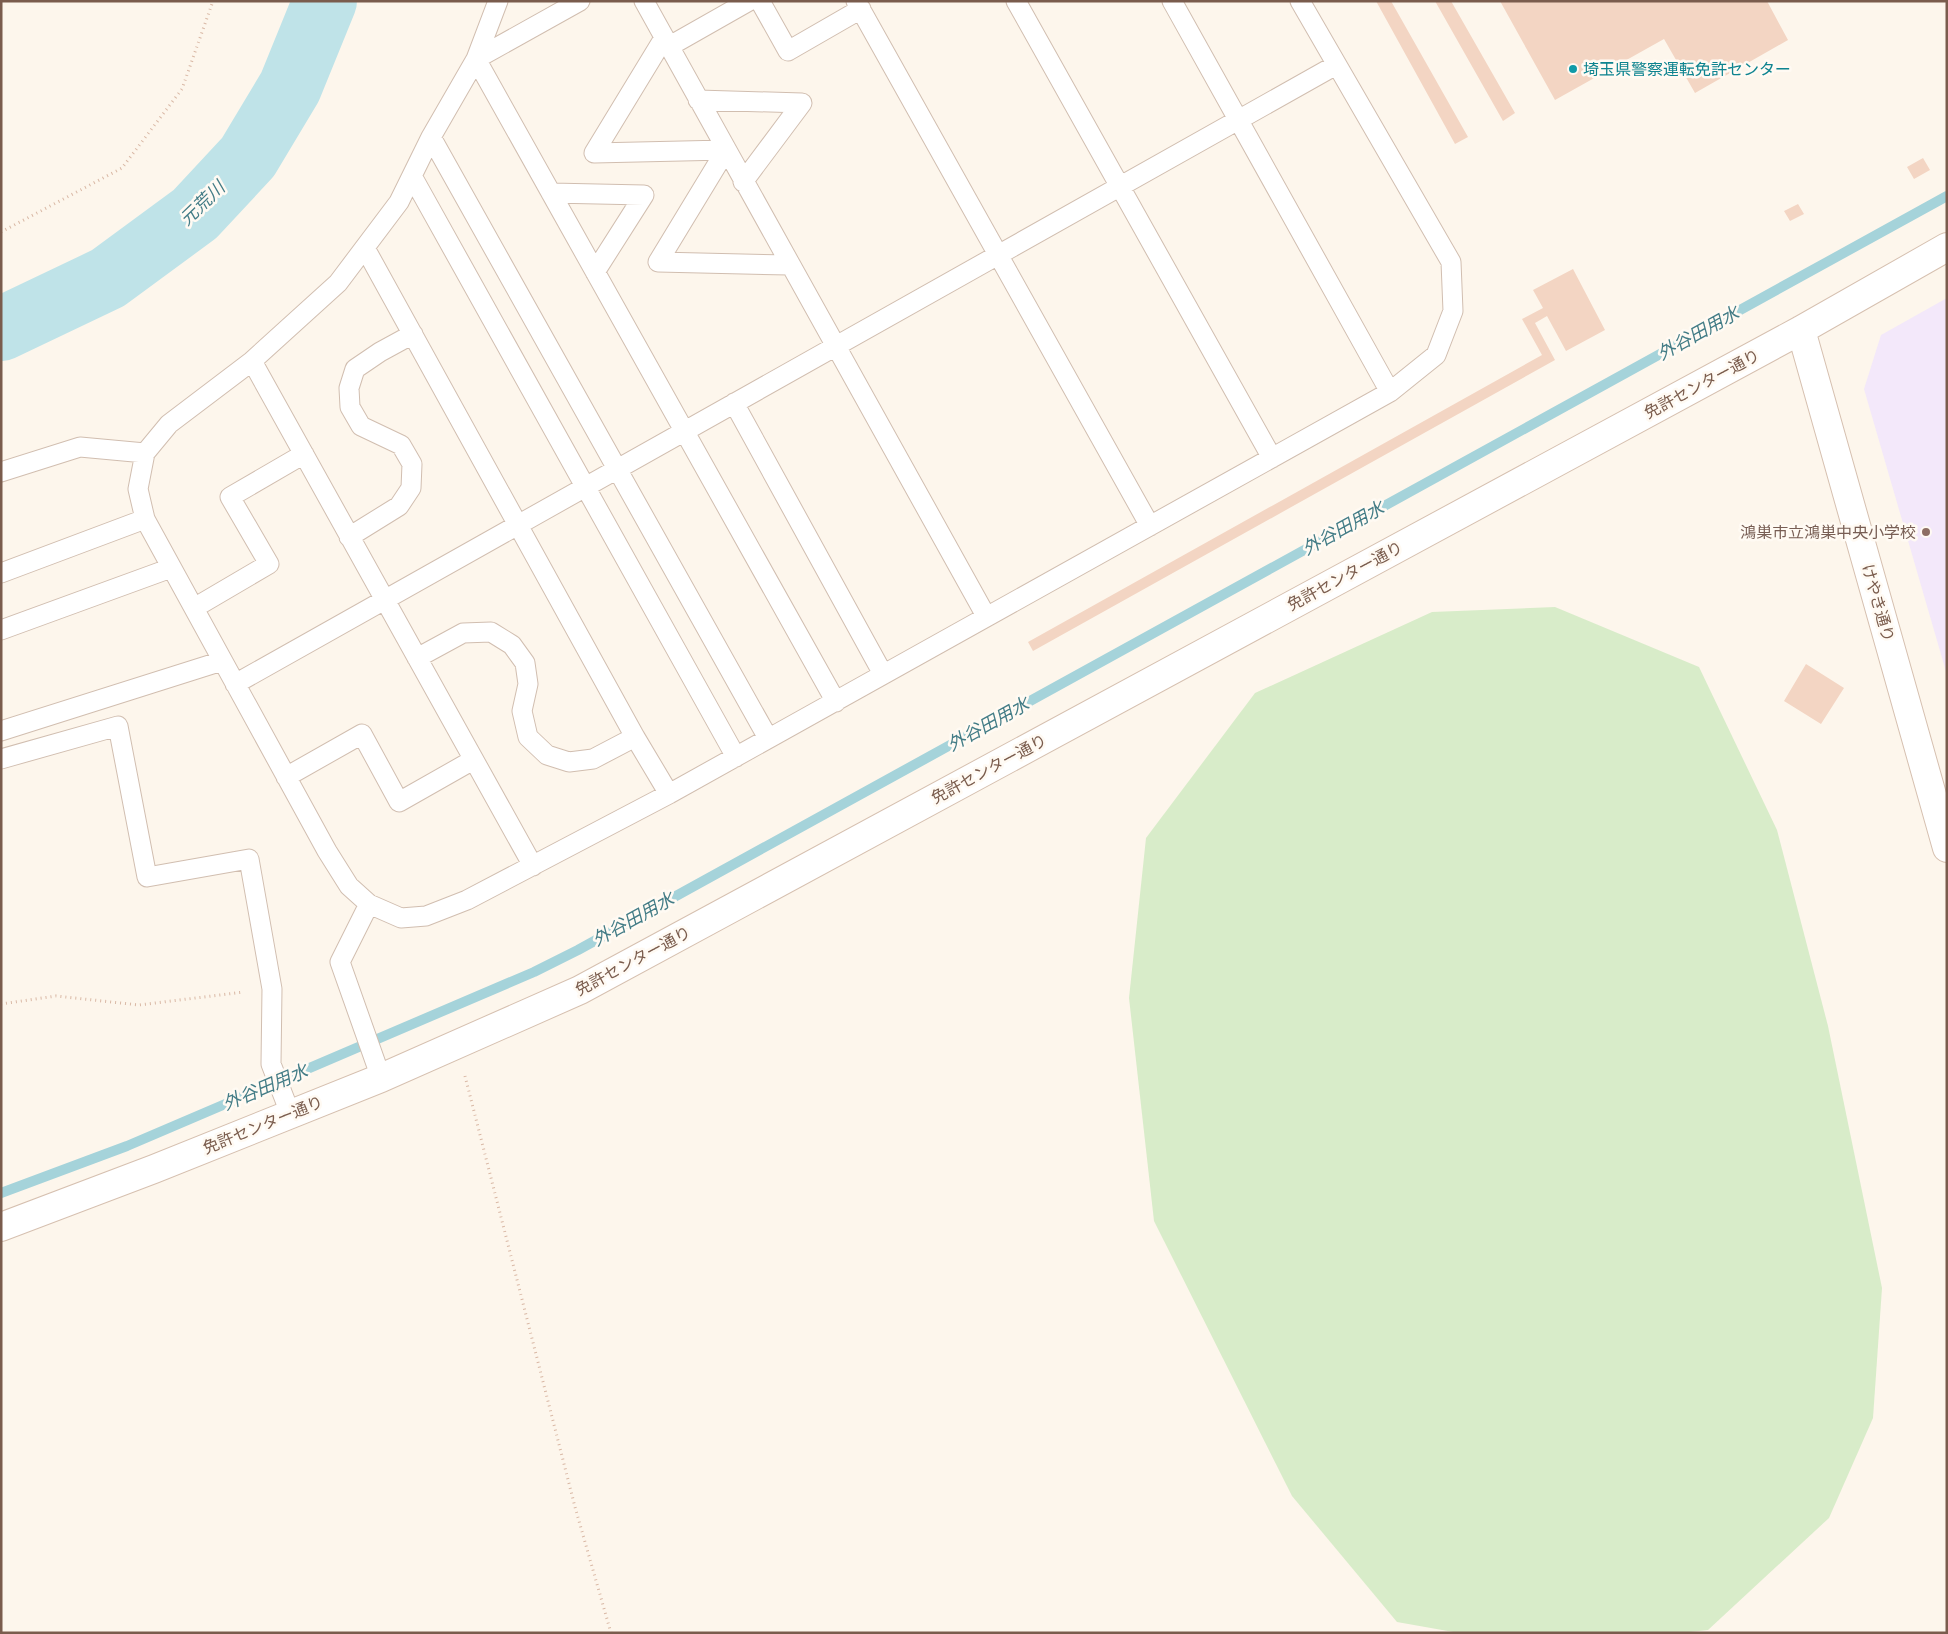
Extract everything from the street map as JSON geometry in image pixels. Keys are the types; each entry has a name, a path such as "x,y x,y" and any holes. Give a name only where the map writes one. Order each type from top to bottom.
{"street":[{"name":"免許センター通り","path":"1,1227 154,1169 381,1078 580,990 1801,330 1947,248"},
{"name":"けやき通り","path":"1801,330 1947,848"}],"lane":[{"path":"498,1 476,59 431,137 399,202 338,283 252,361 169,424 145,453 138,489 145,519 326,851 349,886 369,904 401,918 426,916 467,900 669,794 1390,392 1436,355 1453,311 1451,262 1300,1"},
{"path":"476,59 580,1"},
{"path":"644,1 834,347 986,616"},
{"path":"726,150 594,153 666,43 749,1"},
{"path":"760,1 788,51 859,5 1150,526"},
{"path":"1016,1 1272,458"},
{"path":"1172,1 1390,392"},
{"path":"476,59 836,702"},
{"path":"235,684 1336,65"},
{"path":"698,100 802,103 743,182"},
{"path":"431,137 768,738"},
{"path":"726,150 658,262 789,265"},
{"path":"412,176 736,757"},
{"path":"551,194 644,195 595,272"},
{"path":"365,248 635,737 669,794"},
{"path":"349,537 399,506 411,488 412,464 401,444 361,426 350,407 348,388 355,369 412,334"},
{"path":"252,361 533,866"},
{"path":"734,403 883,674"},
{"path":"1,472 80,447 145,453"},
{"path":"194,608 269,564 230,497 304,454"},
{"path":"1,573 145,519"},
{"path":"1,630 171,568"},
{"path":"417,658 463,633 491,632 512,645 525,662 528,684 522,711 528,737 547,755 569,762 593,759 635,737"},
{"path":"1,731 222,661"},
{"path":"1,759 118,726 147,877 249,859 272,989 271,1064 290,1114"},
{"path":"286,777 362,734 399,802 473,760"},
{"path":"369,904 340,962 381,1078"}],"path":[{"path":"1,232 122,168 182,89 213,1"},
{"path":"1,1004 56,996 139,1005 272,989"},
{"path":"457,1044 574,1507 611,1633"}],"shaded area":[{"name":"鴻巣市立鴻巣中央小学校","path":"1947,298 1947,675 1864,389 1881,335"}],"green space":[{"path":"1555,607 1699,667 1777,830 1828,1026 1882,1288 1873,1418 1829,1518 1708,1630 1681,1633 1459,1633 1397,1622 1292,1496 1154,1221 1129,998 1146,838 1255,693 1432,612"}],"building":[{"path":"1376,1 1391,1 1468,137 1455,144"},
{"path":"1435,1 1451,1 1515,113 1503,121"},
{"name":"埼玉県警察運転免許センター","path":"1500,1 1767,1 1788,40 1695,93 1664,39 1555,100"},
{"path":"1923,158 1930,170 1914,179 1907,167"},
{"path":"1798,204 1804,214 1790,221 1784,211"},
{"path":"1573,269 1605,330 1566,351 1547,316 1535,323 1555,360 1033,651 1028,642 1542,355 1522,319 1543,308 1533,290"},
{"path":"1806,664 1844,688 1821,724 1784,701"}],"waterway":[{"name":"元荒川","path":"1,329 108,278 195,214 248,157 290,87 325,1"},
{"name":"外谷田用水","path":"1,1193 127,1146 534,972 578,950 1947,196"}],"place":[{"name":"埼玉県警察運転免許センター","path":"1573,69"},
{"name":"鴻巣市立鴻巣中央小学校","path":"1926,532"}]}
